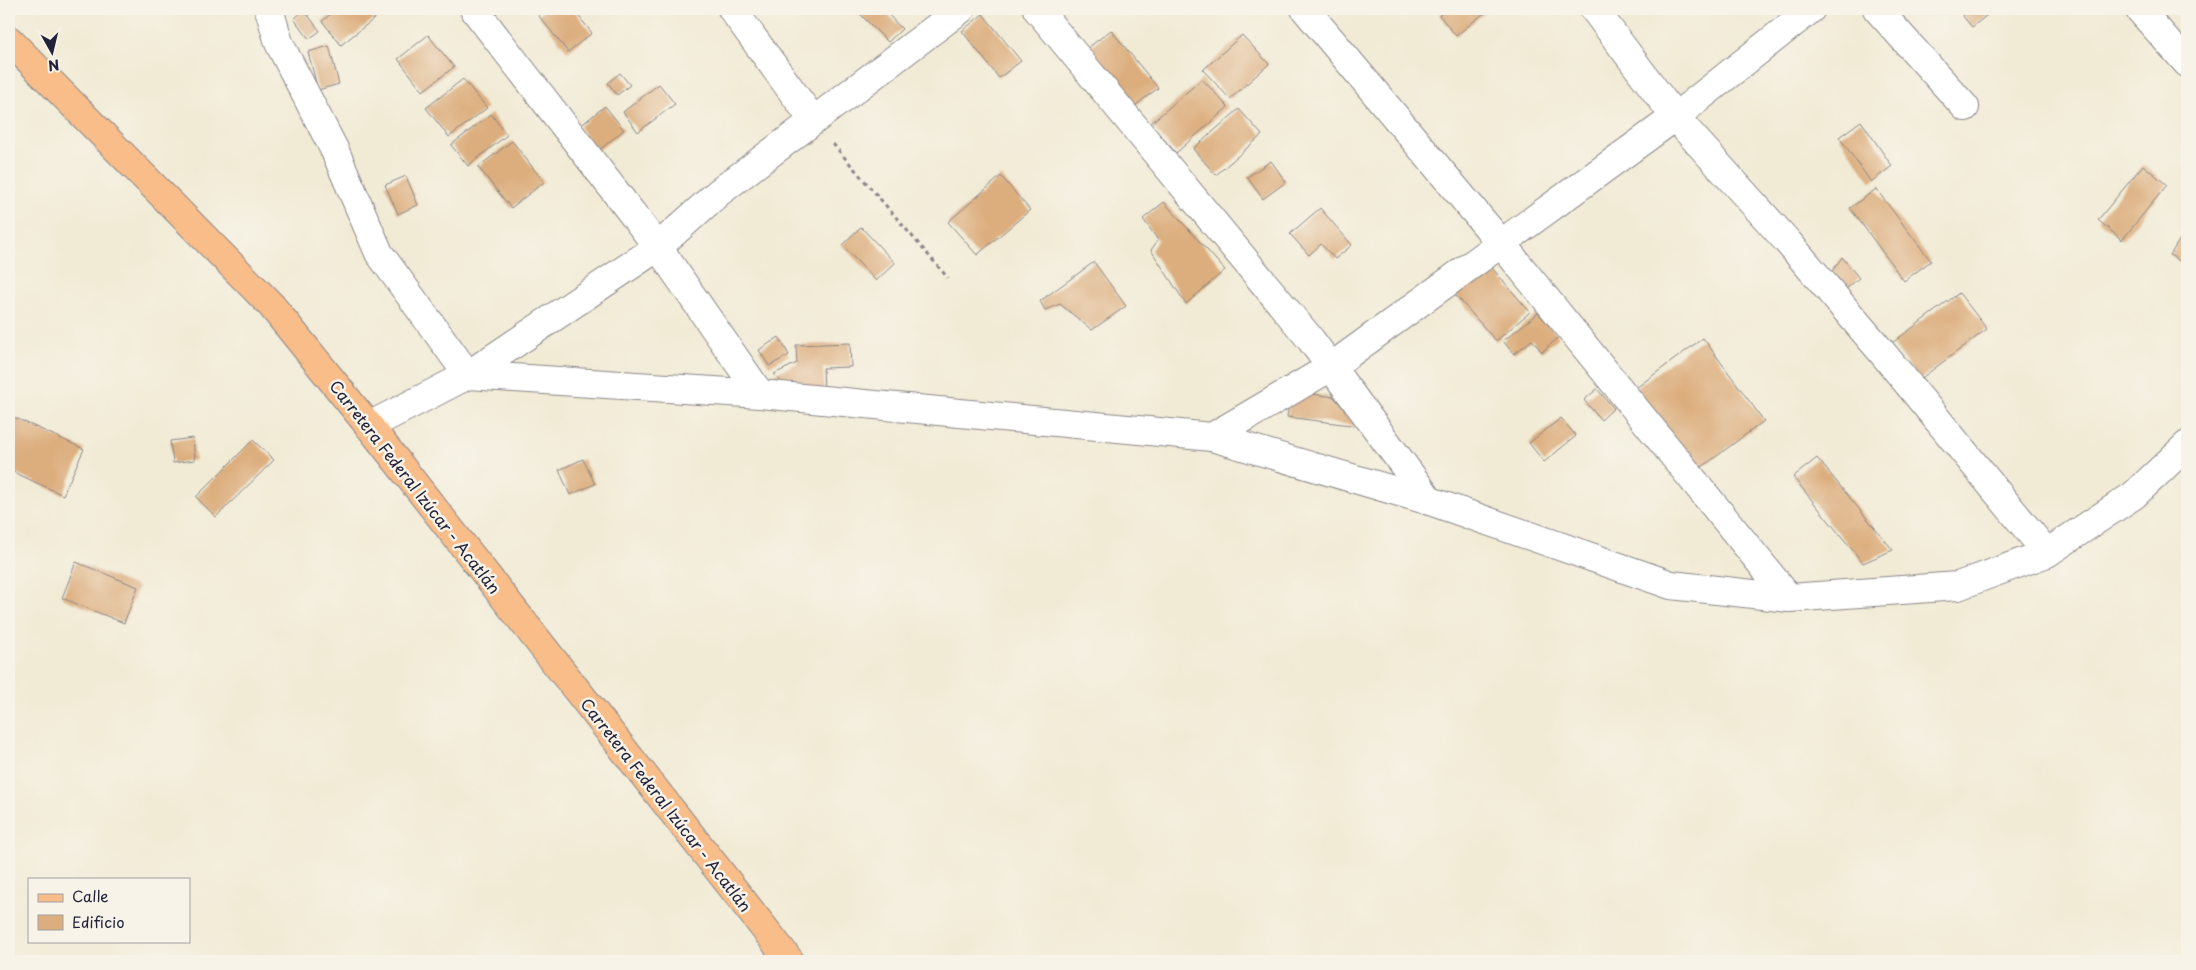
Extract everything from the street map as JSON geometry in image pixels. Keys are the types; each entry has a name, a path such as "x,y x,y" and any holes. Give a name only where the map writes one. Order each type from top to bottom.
{"main road":[{"name":"Carretera Federal Izúcar - Acatlán","path":"9,40 271,305 369,426 790,961"}],"street":[{"path":"269,9 279,42 335,151 379,253 468,375"},
{"path":"474,9 658,246 760,394"},
{"path":"732,9 813,120"},
{"path":"369,426 468,375 658,246 718,193 961,9"},
{"path":"1037,9 1311,340 1430,501"},
{"path":"1305,9 1500,242 1789,598"},
{"path":"1594,9 1674,117 1787,241 1881,351 2047,553"},
{"path":"1212,437 1330,367 1674,117 1811,9"},
{"path":"1877,9 1965,107"},
{"path":"2139,9 2187,63"},
{"path":"468,375 760,394 1212,437 1430,501 1672,586 1789,598 1958,586 2047,553 2134,495 2187,445"}],"path":[{"path":"813,120 948,278"}],"building":[{"path":"337,9 383,9 384,11 341,45 322,21"},
{"path":"546,9 573,9 592,33 568,52 538,15"},
{"path":"855,9 883,9 902,29 888,42"},
{"path":"1447,9 1489,9 1456,36 1439,15"},
{"path":"1957,9 1995,9 1972,27"},
{"path":"304,10 320,31 309,39 294,19"},
{"path":"983,14 1021,61 999,78 962,31"},
{"path":"1111,30 1158,88 1131,109 1084,51"},
{"path":"428,35 454,67 423,91 398,59"},
{"path":"1242,35 1269,64 1230,99 1203,70"},
{"path":"329,46 339,84 318,90 308,52"},
{"path":"620,73 630,85 617,95 608,83"},
{"path":"463,79 487,108 449,137 426,108"},
{"path":"1202,79 1228,107 1176,153 1150,124"},
{"path":"659,84 675,104 638,132 623,112"},
{"path":"605,106 624,130 598,151 579,127"},
{"path":"1239,109 1262,135 1216,175 1193,149"},
{"path":"491,114 507,135 468,166 451,145"},
{"path":"1861,121 1892,166 1871,182 1839,137"},
{"path":"512,141 544,182 511,208 478,167"},
{"path":"1271,161 1286,182 1263,199 1247,177"},
{"path":"2143,165 2167,185 2122,240 2098,220"},
{"path":"406,176 418,205 398,214 385,185"},
{"path":"1001,176 1030,210 977,255 948,222"},
{"path":"1876,189 1931,261 1904,281 1850,208"},
{"path":"1164,202 1225,270 1186,304 1151,250 1158,240 1143,219"},
{"path":"1320,208 1352,245 1335,259 1321,244 1309,255 1290,234"},
{"path":"861,227 895,263 876,281 842,245"},
{"path":"2187,228 2187,266 2170,255"},
{"path":"1842,257 1859,278 1839,295 1827,279"},
{"path":"1486,261 1530,312 1496,341 1452,291"},
{"path":"1094,262 1126,306 1092,330 1060,304 1045,310 1040,301"},
{"path":"1959,293 1987,329 1919,380 1892,343"},
{"path":"1538,313 1559,337 1542,352 1532,340 1514,354 1503,341"},
{"path":"779,337 789,355 769,366 759,350"},
{"path":"1703,338 1764,421 1694,473 1632,391"},
{"path":"850,343 851,367 823,368 824,390 790,391 774,374 797,363 796,345"},
{"path":"1597,389 1614,408 1601,420 1584,400"},
{"path":"1291,391 1334,397 1358,426 1287,417"},
{"path":"9,415 84,449 63,495 9,470"},
{"path":"1561,418 1576,436 1544,462 1529,443"},
{"path":"193,438 195,460 173,463 170,441"},
{"path":"253,440 274,460 216,517 196,497"},
{"path":"1817,458 1893,550 1863,563 1793,477"},
{"path":"583,459 595,484 570,495 559,470"},
{"path":"76,562 138,587 124,623 62,598"}]}
